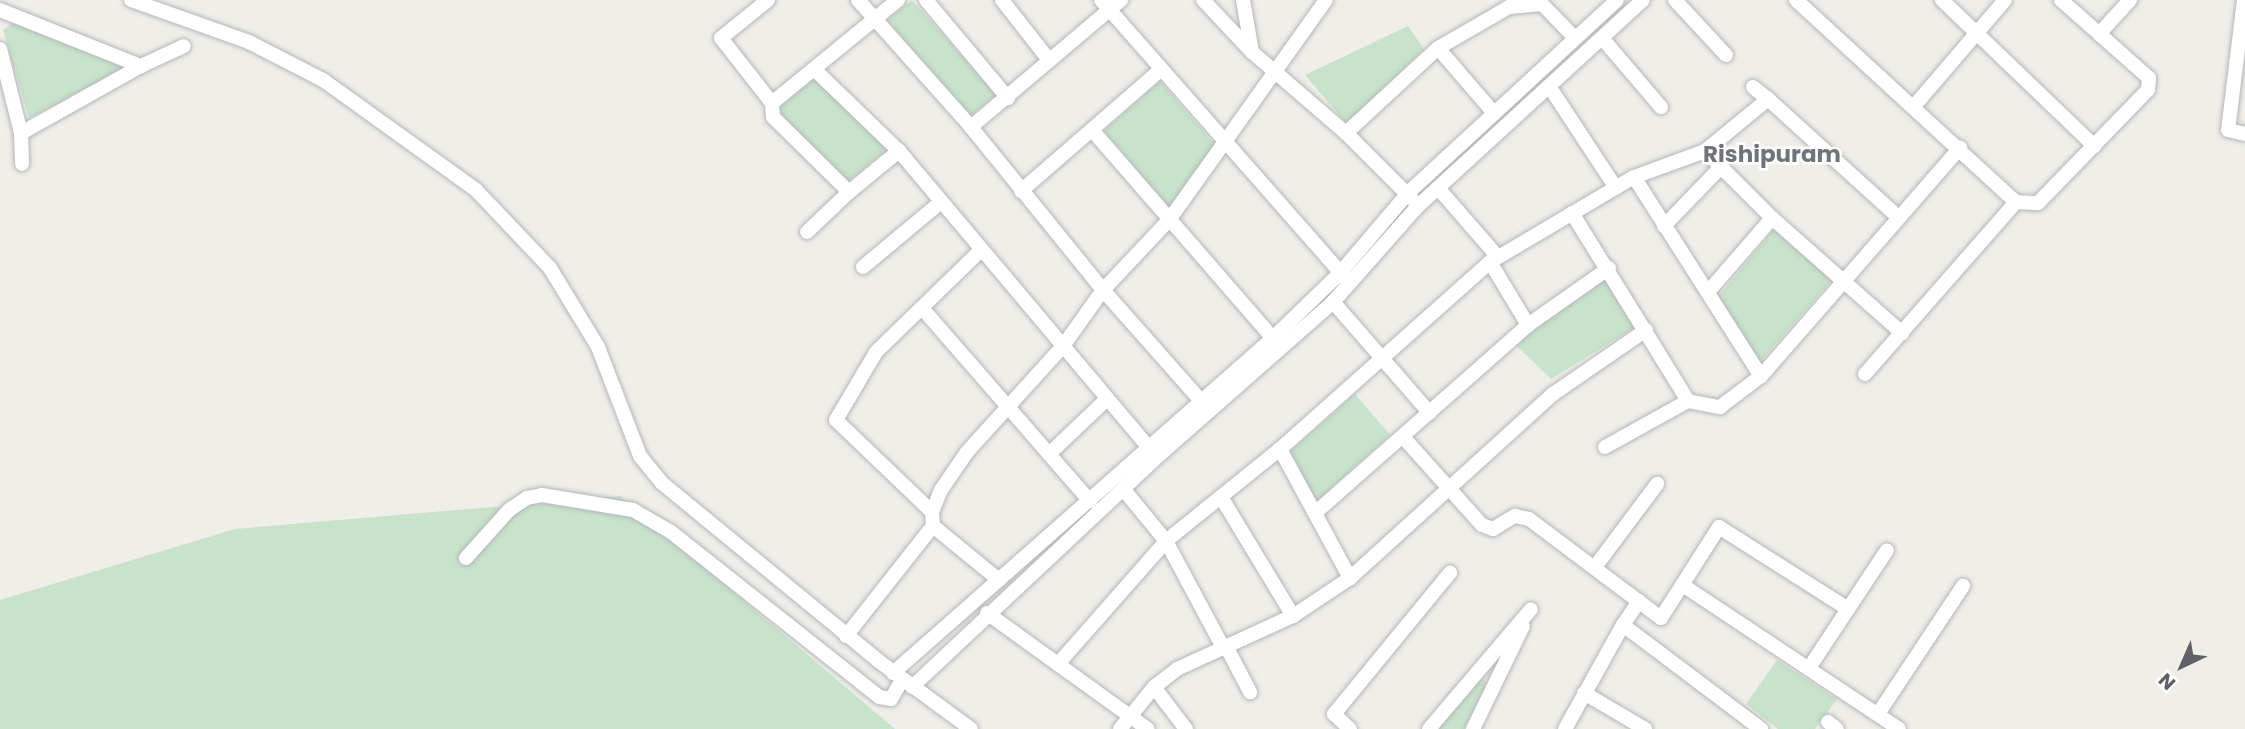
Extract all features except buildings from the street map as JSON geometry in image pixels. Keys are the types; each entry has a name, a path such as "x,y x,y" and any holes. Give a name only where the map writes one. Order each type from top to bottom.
{"street":[{"path":"131,0 248,43 323,80 477,190 550,268 597,347 640,456 650,469 846,636 971,729"},
{"path":"162,11 172,0"},
{"path":"768,0 721,38 772,103 773,117 849,192"},
{"path":"858,0 971,127 1103,289 1202,402"},
{"path":"772,103 898,0"},
{"path":"926,0 1008,98"},
{"path":"1002,0 1049,60"},
{"path":"971,127 1008,98 1105,5 1121,0"},
{"path":"1203,0 1252,52 1346,133 1408,192 1418,206"},
{"path":"1243,0 1252,52"},
{"path":"846,636 933,519 967,452 1063,346 1103,289 1169,220 1326,0"},
{"path":"466,558 509,510 527,498 542,495 633,510 671,532 879,697 891,699 903,680 999,580 1273,338 1340,273 1408,192 1617,0"},
{"path":"903,680 987,613 1333,302 1418,206 1643,0"},
{"path":"1675,0 1726,55"},
{"path":"1796,0 1915,105 2017,202 2038,202 2151,83 2061,0"},
{"path":"1942,0 2094,146"},
{"path":"1915,105 2005,0"},
{"path":"2099,34 2130,0"},
{"path":"2244,0 2228,130 2245,134"},
{"path":"1346,133 1438,48 1474,24 1525,4 1542,4 1575,38"},
{"path":"1105,5 1224,145 1351,284"},
{"path":"0,10 141,66"},
{"path":"1602,38 1661,107"},
{"path":"21,133 141,66 184,47"},
{"path":"1438,48 1494,113"},
{"path":"0,49 21,133 22,164"},
{"path":"814,69 899,151 980,251 1150,449"},
{"path":"1021,191 1160,70"},
{"path":"1549,86 1616,188"},
{"path":"1753,87 1898,217"},
{"path":"1058,664 1166,541 1280,449 1494,260 1634,177 1705,151 1768,99"},
{"path":"1092,130 1273,338"},
{"path":"1605,447 1688,401 1720,407 1761,376 1960,148"},
{"path":"807,232 849,192 899,151"},
{"path":"1705,151 1772,218 1902,332"},
{"path":"1664,226 1720,168"},
{"path":"1634,177 1761,376"},
{"path":"1438,188 1494,260 1528,325"},
{"path":"863,267 941,202"},
{"path":"1865,374 2017,202"},
{"path":"1572,213 1609,268 1688,401"},
{"path":"1708,292 1772,218"},
{"path":"980,251 862,369 836,420 933,519 999,580"},
{"path":"1315,513 1528,325 1609,268"},
{"path":"1333,302 1430,413"},
{"path":"922,308 1090,501"},
{"path":"1120,729 1154,687 1177,669 1225,649 1293,615 1350,578 1553,394 1646,330"},
{"path":"1049,454 1107,399"},
{"path":"1403,437 1487,528 1522,516 1661,618 1684,586 1719,527 1848,609"},
{"path":"1280,449 1350,578"},
{"path":"1595,567 1657,484"},
{"path":"1124,491 1166,541 1250,692"},
{"path":"1222,497 1293,615"},
{"path":"1809,668 1887,550"},
{"path":"1350,729 1334,714 1450,573"},
{"path":"1684,586 1899,729"},
{"path":"1878,714 1963,586"},
{"path":"1565,729 1639,601"},
{"path":"1429,729 1531,609 1473,729"},
{"path":"987,613 1148,729"},
{"path":"1623,625 1761,729"},
{"path":"1154,687 1186,729"},
{"path":"1584,693 1645,729"}],"green space":[{"path":"912,0 997,95 970,116 887,20"},
{"path":"14,22 122,65 121,70 29,118 3,30"},
{"path":"1408,26 1424,49 1347,124 1305,75"},
{"path":"815,76 888,149 846,183 777,110"},
{"path":"1160,81 1217,147 1169,208 1104,131"},
{"path":"1775,228 1833,279 1759,363 1718,297"},
{"path":"1605,279 1634,328 1551,379 1515,344"},
{"path":"1355,394 1390,435 1317,501 1288,453"},
{"path":"620,496 895,729 0,729 0,600 235,529"},
{"path":"1777,660 1837,699 1815,729 1778,729 1746,704"},
{"path":"1479,677 1489,684 1464,729 1436,729"}],"district":[{"name":"Rishipuram","path":"1772,154"}]}
